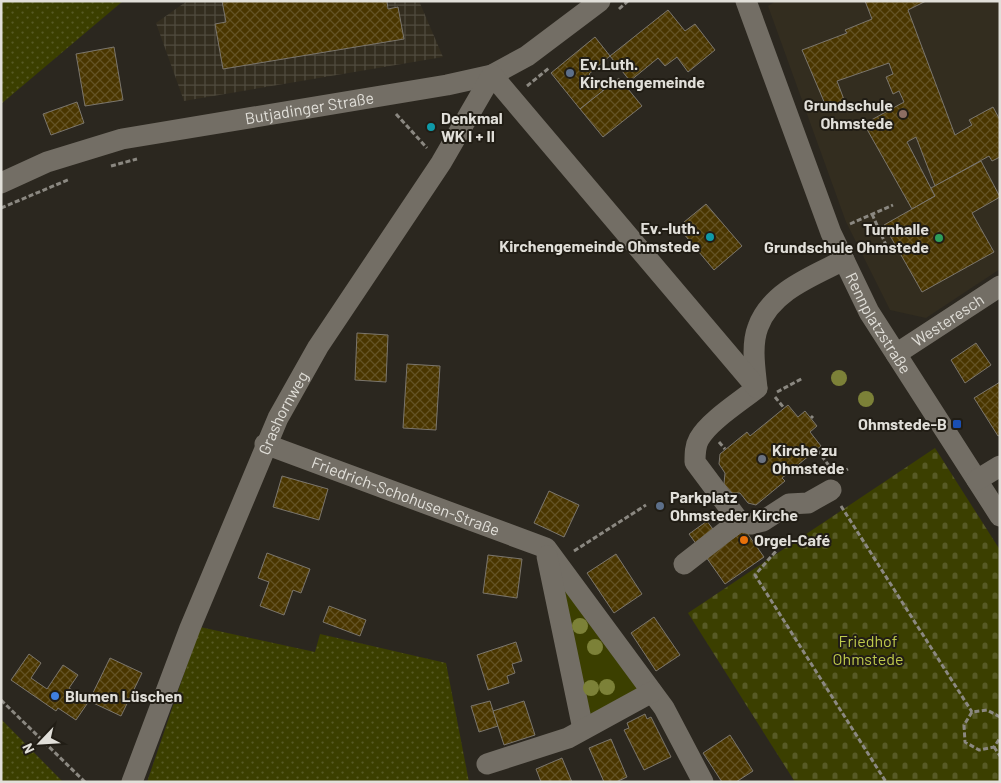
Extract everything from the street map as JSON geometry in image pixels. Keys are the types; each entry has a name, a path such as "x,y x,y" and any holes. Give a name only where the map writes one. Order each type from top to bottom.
{"street":[{"name":"Butjadinger Straße","path":"1,183 65,156 122,139 447,85 492,75 534,51 600,1"},
{"name":"Rennplatzstraße","path":"746,1 831,233 869,312 1000,516"},
{"name":"Grashornweg","path":"132,782 190,628 265,444 318,346 441,163 492,75"},
{"path":"492,75 757,388"},
{"path":"757,388 754,358 758,327 774,300 802,282 844,260"},
{"name":"Westeresch","path":"896,354 1000,286"},
{"path":"757,388 708,428 696,448 695,462 739,521 751,524 762,521 788,504 808,503 836,490"},
{"name":"Friedrich-Schohusen-Straße","path":"265,444 551,555"},
{"path":"977,480 1000,466"},
{"path":"684,564 739,521"},
{"path":"551,555 664,708 703,782"},
{"path":"551,555 583,729"},
{"path":"487,764 568,738 652,692"}],"path":[{"path":"394,112 441,163"},
{"path":"831,233 894,205"},
{"path":"872,214 886,244"},
{"path":"784,408 773,395 803,378"},
{"path":"817,450 836,490 972,712"},
{"path":"551,555 646,505"},
{"path":"777,550 755,575 886,782"},
{"path":"1,700 85,782"},
{"path":"972,712 987,710 1000,717"},
{"path":"972,712 964,725 965,742 979,750 994,747 1000,738"},
{"path":"994,747 1000,756"}],"shaded area":[{"path":"187,1 419,1 443,57 184,101 156,23"},
{"name":"Grundschule Ohmstede","path":"776,1 1000,1 1000,269 926,318 890,310 846,222 768,6"}],"green space":[{"path":"1,1 123,1 1,104"},
{"name":"Friedhof Ohmstede","path":"935,448 1000,550 1000,782 795,782 688,613"},
{"path":"560,580 640,689 589,717"},
{"path":"200,627 315,652 320,634 446,663 469,782 147,782"},
{"path":"1,719 63,782 1,782"}],"building":[{"path":"222,1 387,1 388,9 398,7 404,39 223,69 215,24 226,22"},
{"path":"865,1 926,1 908,10 955,135 972,125 969,120 993,107 1000,120 1000,157 992,161 989,156 935,186 916,137 907,142 935,196 912,209 864,124 904,102 899,91 893,94 886,77 893,74 889,63 837,81 846,105 828,111 802,50 847,33 845,30 872,19"},
{"path":"668,10 685,31 695,24 715,50 688,72 677,57 665,66 658,58 630,81 610,56"},
{"name":"Ev.Luth. Kirchengemeinde","path":"595,37 610,56 589,74 603,91 580,109 551,73"},
{"path":"114,47 123,100 85,106 76,54"},
{"path":"619,78 642,106 603,137 580,109"},
{"path":"77,102 84,123 51,135 43,114"},
{"name":"Turnhalle Grundschule Ohmstede","path":"981,161 1000,197 972,213 994,252 922,292 884,225 935,196 931,188"},
{"name":"Ev.-luth. Kirchengemeinde Ohmstede","path":"706,204 742,246 714,270 678,227"},
{"path":"357,333 388,335 386,382 355,380"},
{"path":"976,343 991,365 965,383 951,360"},
{"path":"407,364 440,366 436,430 403,428"},
{"path":"1000,382 1000,435 998,436 974,398"},
{"name":"Kirche zu Ohmstede","path":"788,405 798,417 805,411 817,426 810,432 821,446 782,478 785,481 756,505 748,503 740,493 732,493 724,484 725,473 719,464 720,454 747,432 750,436"},
{"path":"282,476 328,489 319,520 273,507"},
{"path":"549,491 579,505 564,537 534,523"},
{"path":"707,521 715,532 697,545 689,534"},
{"path":"745,530 764,557 725,584 706,557"},
{"path":"267,553 310,569 301,593 293,590 284,615 260,606 269,582 258,578"},
{"path":"616,554 642,594 614,613 587,573"},
{"path":"488,555 522,559 517,598 483,593"},
{"path":"329,606 366,620 360,636 323,622"},
{"path":"654,617 680,655 656,671 631,633"},
{"path":"516,642 522,661 512,664 515,673 507,676 509,683 488,690 477,655"},
{"path":"29,654 41,663 31,678 47,689 63,665 78,675 69,688 89,701 76,720 58,708 56,711 11,680"},
{"path":"110,658 142,673 121,716 89,701"},
{"path":"490,701 498,726 479,732 471,706"},
{"path":"524,701 535,735 504,745 493,711"},
{"path":"645,714 647,719 651,717 671,757 644,770 624,730 629,728 627,723"},
{"path":"730,735 753,771 736,782 722,782 703,753"},
{"path":"611,739 627,777 616,782 604,782 589,748"},
{"path":"562,758 572,782 541,782 536,769"}],"place":[{"name":"Ev.Luth. Kirchengemeinde","path":"570,73"},
{"name":"Grundschule Ohmstede","path":"903,114"},
{"name":"Denkmal WK I + II","path":"431,127"},
{"name":"Ev.-luth. Kirchengemeinde Ohmstede","path":"710,237"},
{"name":"Turnhalle Grundschule Ohmstede","path":"939,238"},
{"name":"Ohmstede-B","path":"957,424"},
{"name":"Kirche zu Ohmstede","path":"762,459"},
{"name":"Parkplatz Ohmsteder Kirche","path":"660,506"},
{"name":"Orgel-Café","path":"744,540"},
{"name":"Blumen Lüschen","path":"55,696"}]}
